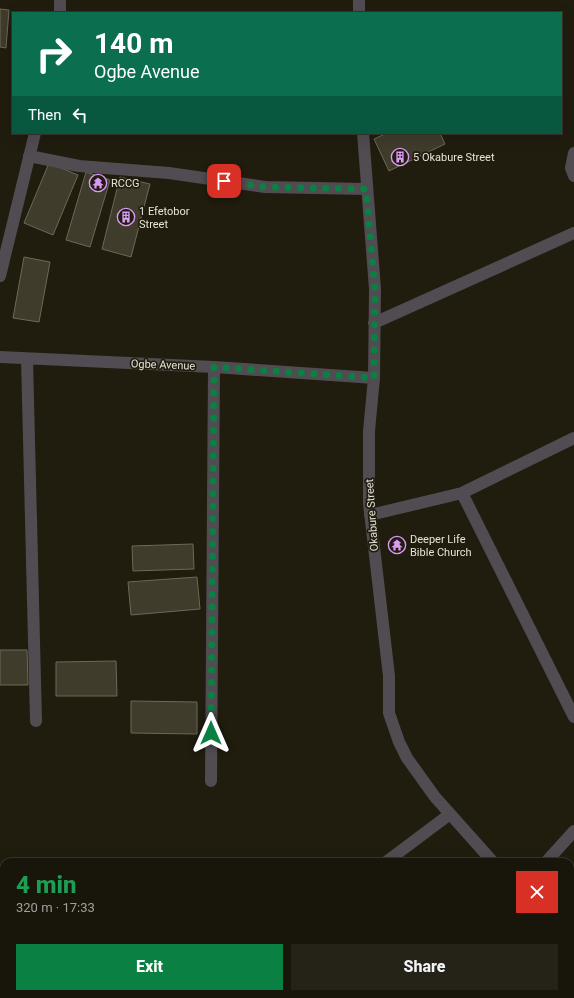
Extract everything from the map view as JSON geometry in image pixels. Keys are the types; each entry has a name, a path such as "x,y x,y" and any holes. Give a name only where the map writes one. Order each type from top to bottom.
{"street":[{"path":"60,0 60,12"},
{"path":"359,0 359,12"},
{"path":"0,276 35,134"},
{"name":"Okabure Street","path":"363,134 366,189 375,289 374,378 369,431 369,504 389,676 389,713 399,742 407,758 435,797 489,858"},
{"path":"574,153 571,168 574,176"},
{"path":"29,156 79,166 169,172 264,187 366,189"},
{"path":"374,323 574,233"},
{"name":"Ogbe Avenue","path":"0,357 214,367 374,378"},
{"path":"27,359 36,721"},
{"path":"211,781 214,367"},
{"path":"370,515 462,493 574,438"},
{"path":"462,493 574,717"},
{"path":"391,858 450,814"},
{"path":"550,858 574,831"}],"building":[{"path":"0,9 9,10 6,48 0,47"},
{"name":"5 Okabure Street","path":"385,134 440,134 445,144 389,171 374,139"},
{"path":"49,163 78,175 53,235 24,223"},
{"path":"86,172 110,180 90,247 66,240"},
{"name":"1 Efetobor Street","path":"120,177 150,184 131,257 102,249"},
{"path":"24,257 50,262 39,322 13,318"},
{"path":"193,544 194,569 133,571 132,546"},
{"path":"197,577 200,609 131,615 128,582"},
{"path":"0,650 27,650 28,685 0,685"},
{"path":"116,661 117,696 56,696 56,662"},
{"path":"131,701 197,702 197,734 131,733"}],"place":[{"name":"5 Okabure Street","path":"400,157"},
{"name":"RCCG","path":"98,183"},
{"name":"1 Efetobor Street","path":"126,217"},
{"name":"Deeper Life Bible Church","path":"397,545"}],"route":[{"path":"211,733 214,367 374,378 375,289 366,189 264,187 224,181"}]}
